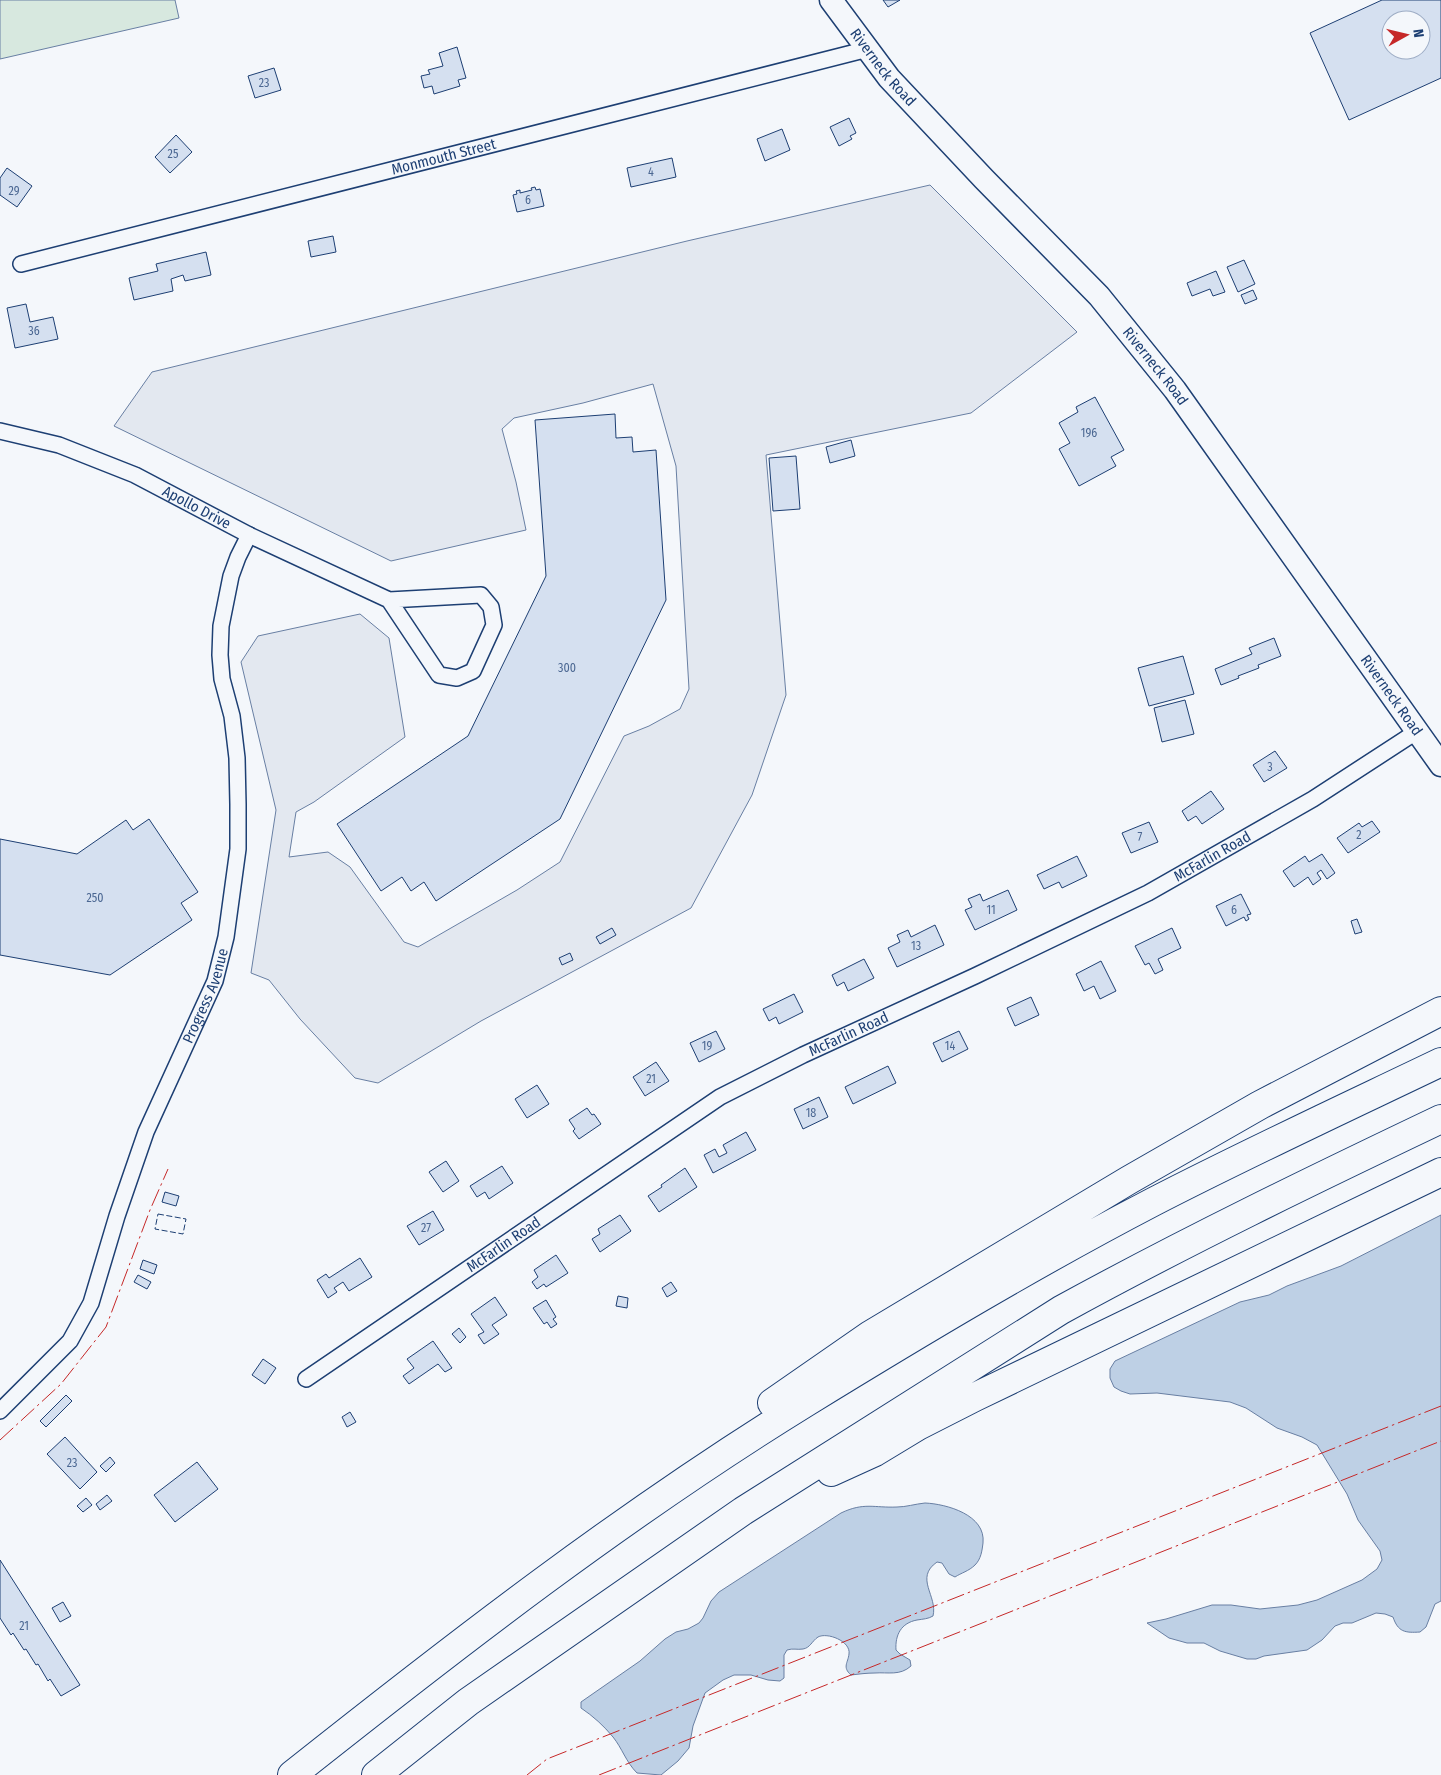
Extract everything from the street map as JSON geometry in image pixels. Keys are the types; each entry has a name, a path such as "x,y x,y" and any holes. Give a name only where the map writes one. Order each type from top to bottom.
{"highway":[{"path":"595,1544 717,1443 870,1336 1129,1180 1260,1105 1441,996"},
{"path":"1260,1105 1441,1010"},
{"path":"292,1775 487,1623 595,1544 698,1472 803,1404 990,1292 1154,1202 1441,1062"},
{"path":"376,1775 468,1702 743,1511 1061,1310 1231,1221 1441,1119"},
{"path":"743,1511 875,1452 918,1426 975,1397 1441,1172"}],"main road":[{"name":"Riverneck Road","path":"831,0 889,78 1099,296 1170,383 1441,765"}],"street":[{"name":"Monmouth Street","path":"21,264 868,49"},
{"name":"Apollo Drive","path":"0,431 59,445 135,475 249,535 389,600 480,595 491,607 494,624 473,671 457,678 439,676 389,600"},
{"name":"Progress Avenue","path":"0,1411 70,1340 91,1303 117,1216 146,1132 215,981 226,937 238,849 236,758 232,716 222,679 220,655 221,626 231,576 249,535"},
{"name":"McFarlin Road","path":"306,1379 720,1097 803,1055 966,981 1148,893 1313,799 1416,732"}],"shaded area":[{"path":"0,0 175,0 179,18 0,59"},
{"path":"930,185 1077,332 971,413 766,455 786,695 752,795 691,908 481,1021 378,1083 355,1078 300,1019 269,980 251,973 276,810 241,662 258,636 360,614 389,638 405,737 314,802 296,812 289,857 328,852 350,867 404,942 418,947 517,890 560,862 624,736 649,726 680,709 689,689 676,466 653,384 583,403 514,418 502,429 526,530 391,561 114,426 152,372 687,241"}],"water":[{"path":"1441,1215 1441,1601 1435,1604 1426,1627 1420,1632 1406,1632 1397,1626 1393,1617 1376,1613 1352,1623 1343,1623 1335,1626 1322,1640 1307,1650 1264,1656 1256,1659 1247,1659 1220,1651 1204,1643 1187,1643 1169,1638 1147,1623 1212,1605 1231,1605 1260,1609 1298,1605 1317,1600 1362,1580 1377,1569 1382,1560 1380,1551 1358,1520 1347,1494 1317,1445 1277,1428 1246,1408 1230,1402 1157,1393 1130,1394 1121,1391 1114,1387 1110,1378 1110,1369 1115,1361 1240,1302 1269,1295 1287,1286 1341,1266"},
{"path":"925,1503 954,1509 972,1518 982,1533 983,1543 981,1555 977,1563 955,1577 949,1574 942,1563 937,1562 930,1568 927,1574 927,1581 934,1609 933,1616 907,1624 900,1630 897,1639 896,1650 910,1660 911,1666 907,1669 894,1673 851,1675 846,1667 849,1649 838,1639 827,1636 818,1637 805,1648 787,1650 784,1655 784,1678 780,1681 751,1675 734,1675 723,1680 705,1693 693,1726 689,1748 678,1761 661,1775 637,1773 610,1733 581,1708 581,1702 640,1661 665,1639 676,1632 688,1629 699,1623 711,1601 719,1592 841,1513 863,1507 900,1507"}],"building":[{"path":"883,0 900,0 888,7"},
{"path":"1382,0 1441,0 1441,78 1349,120 1310,33"},
{"path":"457,47 466,78 458,80 460,86 434,94 432,86 424,88 421,76 430,74 428,70 443,66 439,53"},
{"path":"274,68 281,90 255,98 248,76"},
{"path":"849,118 856,133 850,136 852,139 839,146 830,127"},
{"path":"782,129 790,150 765,161 757,139"},
{"path":"176,135 192,152 170,173 155,157"},
{"path":"672,158 676,177 631,187 627,168"},
{"path":"7,168 32,186 17,207 0,195 0,178"},
{"path":"535,187 536,190 540,189 544,206 517,212 513,195 517,194 516,191 520,190 520,193 532,190 531,188"},
{"path":"333,236 336,252 311,257 308,241"},
{"path":"206,252 211,275 185,281 183,275 171,279 173,291 134,300 129,278 158,271 156,264"},
{"path":"1244,260 1255,284 1238,292 1227,267"},
{"path":"1216,271 1225,292 1213,296 1210,289 1192,296 1187,283"},
{"path":"1253,290 1257,299 1245,304 1241,295"},
{"path":"26,304 30,322 53,317 58,339 15,348 7,308"},
{"path":"1095,397 1124,450 1111,457 1116,466 1079,486 1059,449 1070,443 1059,423 1078,412 1076,407"},
{"path":"615,414 616,438 632,437 633,452 656,450 666,600 560,819 436,901 424,882 411,891 402,877 381,891 337,824 468,736 546,576 535,420"},
{"path":"851,440 855,456 830,463 826,447"},
{"path":"796,456 800,509 773,511 769,458"},
{"path":"1274,638 1281,656 1258,665 1259,668 1221,685 1215,669 1252,654 1249,648"},
{"path":"1183,656 1194,694 1149,706 1138,668"},
{"path":"1185,700 1194,734 1162,742 1154,708"},
{"path":"1275,751 1287,768 1264,782 1253,765"},
{"path":"1211,791 1224,809 1202,824 1196,816 1188,821 1182,811"},
{"path":"149,819 198,892 181,903 192,920 110,975 0,955 0,839 77,854 126,820 133,830"},
{"path":"1372,821 1380,832 1348,853 1337,838 1359,823 1362,827"},
{"path":"1149,822 1158,842 1131,853 1122,833"},
{"path":"1322,854 1335,873 1327,879 1321,870 1317,873 1321,879 1313,885 1308,877 1294,887 1283,871 1305,856 1309,862"},
{"path":"1077,856 1087,876 1062,888 1059,882 1044,889 1037,875"},
{"path":"1008,890 1017,910 975,930 965,910 972,907 968,899 980,894 983,901"},
{"path":"1241,894 1251,914 1247,915 1249,919 1246,921 1244,917 1226,926 1216,906"},
{"path":"1357,919 1362,932 1355,934 1351,921"},
{"path":"935,925 944,945 897,967 888,948 900,942 897,935 908,930 911,937"},
{"path":"612,928 616,935 600,944 596,937"},
{"path":"1172,928 1181,948 1158,959 1163,970 1155,974 1149,963 1145,965 1135,946"},
{"path":"570,953 573,960 562,965 559,958"},
{"path":"864,959 874,978 848,991 844,982 837,986 832,975"},
{"path":"1101,961 1116,991 1100,999 1094,986 1084,991 1076,974"},
{"path":"794,994 803,1012 779,1024 776,1017 769,1021 763,1009"},
{"path":"1031,997 1039,1015 1015,1026 1007,1008"},
{"path":"716,1031 725,1049 699,1062 690,1043"},
{"path":"959,1031 968,1049 942,1062 933,1043"},
{"path":"656,1062 669,1081 645,1096 633,1077"},
{"path":"888,1066 896,1083 853,1104 845,1087"},
{"path":"537,1085 549,1104 527,1118 515,1099"},
{"path":"819,1097 828,1117 803,1129 794,1109"},
{"path":"587,1108 601,1124 579,1139 573,1131 575,1129 569,1120"},
{"path":"746,1132 756,1150 713,1173 704,1155 715,1149 719,1157 727,1153 723,1145"},
{"path":"446,1161 459,1181 443,1192 429,1172"},
{"path":"502,1166 513,1183 489,1199 485,1192 477,1197 470,1186"},
{"path":"685,1168 697,1187 659,1212 648,1196"},
{"path":"165,1192 179,1196 176,1206 162,1202"},
{"path":"433,1211 444,1230 419,1245 407,1226"},
{"path":"620,1215 631,1231 600,1252 592,1239 600,1234 598,1229"},
{"path":"556,1255 568,1273 546,1287 544,1284 537,1289 532,1282 538,1277 534,1270"},
{"path":"360,1258 372,1277 349,1291 343,1282 334,1288 337,1292 328,1298 317,1280 326,1274 329,1278"},
{"path":"143,1260 157,1265 154,1274 140,1269"},
{"path":"138,1275 151,1282 147,1289 134,1282"},
{"path":"671,1282 677,1291 667,1297 662,1288"},
{"path":"618,1296 628,1298 627,1308 616,1306"},
{"path":"495,1297 507,1315 492,1325 499,1334 484,1344 478,1335 484,1332 471,1314"},
{"path":"546,1300 556,1317 553,1319 557,1324 551,1328 547,1322 544,1324 533,1308"},
{"path":"459,1328 466,1337 460,1343 452,1334"},
{"path":"433,1341 452,1368 445,1372 438,1364 409,1384 403,1376 414,1368 407,1359"},
{"path":"263,1359 276,1368 265,1384 252,1375"},
{"path":"66,1395 72,1401 46,1427 40,1421"},
{"path":"350,1412 356,1422 347,1427 342,1417"},
{"path":"65,1437 97,1472 80,1489 47,1454"},
{"path":"110,1457 115,1463 106,1472 100,1466"},
{"path":"197,1462 218,1489 175,1522 154,1495"},
{"path":"107,1495 112,1501 100,1510 96,1504"},
{"path":"86,1498 92,1505 83,1512 77,1506"},
{"path":"0,1560 80,1685 61,1696 50,1679 48,1681 38,1664 36,1665 26,1649 24,1650 13,1633 11,1635 0,1618"},
{"path":"63,1602 71,1616 60,1622 52,1608"}],"fence":[{"path":"158,1214 186,1219 183,1234 155,1229 158,1214"}],"power":[{"path":"0,1440 61,1384 106,1327 150,1210 168,1169"},
{"path":"527,1775 547,1759 1441,1406"},
{"path":"599,1775 1441,1441"}]}
